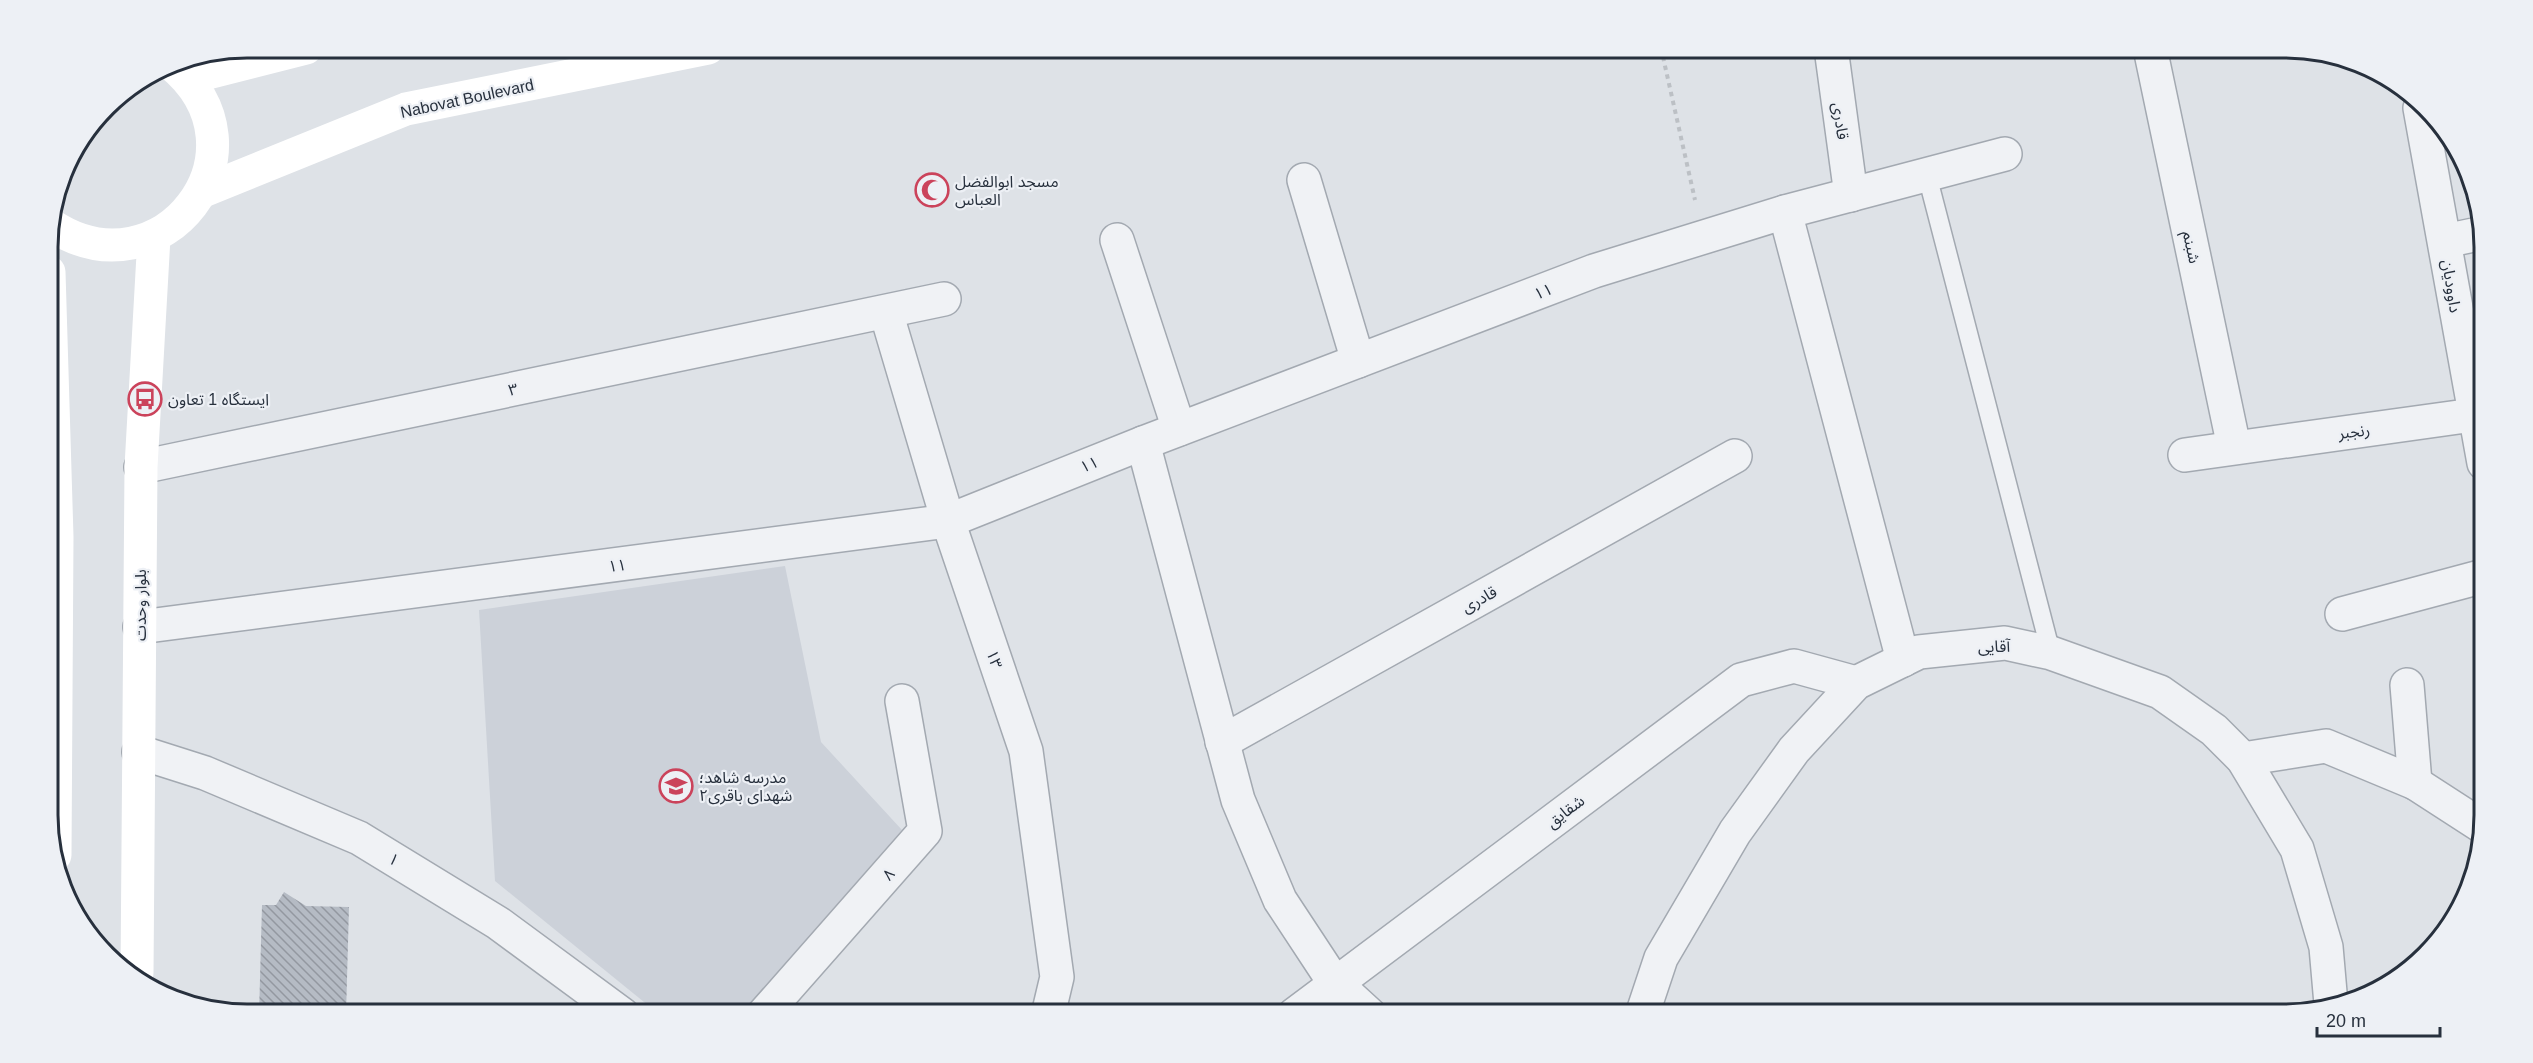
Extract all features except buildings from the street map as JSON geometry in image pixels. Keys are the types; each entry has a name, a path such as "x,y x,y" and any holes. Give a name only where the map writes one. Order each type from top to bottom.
{"main road":[{"path":"183,70 245,59"},
{"name":"Nabovat Boulevard","path":"201,192 406,109 654,59"},
{"path":"59,231 70,238 98,245 126,245 154,237 182,218 201,192 210,169 213,145 210,121 202,98 179,72"},
{"name":"بلوار وحدت","path":"137,969 141,467 154,237"}],"street":[{"name":"قادری","path":"1832,59 1851,195"},
{"name":"شبنم","path":"2152,59 2234,447"},
{"name":"داوودیان","path":"2422,117 2445,241 2474,419"},
{"name":"۱۱","path":"140,627 948,521 1143,442 1594,271 1785,212 2005,154"},
{"path":"1304,180 1358,361"},
{"path":"1785,212 1903,660"},
{"path":"2445,241 2473,235"},
{"path":"1117,240 1179,429"},
{"name":"۳","path":"141,467 944,299"},
{"name":"۱۳","path":"886,312 948,521 1026,751 1057,977 1051,1004"},
{"name":"رنجبر","path":"2185,455 2473,415"},
{"path":"1143,442 1238,800 1280,900 1334,982 1358,1004"},
{"name":"قادری","path":"1222,742 1735,456"},
{"path":"2342,614 2474,579"},
{"name":"آقایی","path":"1646,1004 1661,958 1735,832 1794,750 1856,682 1918,652 2005,643 2051,653 2160,692 2214,730 2243,759 2297,849 2326,947 2331,999"},
{"name":"شقایق","path":"1307,1004 1741,680 1794,666 1856,682"},
{"path":"2407,685 2415,783"},
{"name":"۸","path":"773,1004 925,831 902,701"},
{"path":"2243,759 2326,746 2415,783 2474,821"},
{"name":"۱","path":"139,752 205,773 359,838 498,923 608,1004"}],"lane":[{"path":"1926,175 2051,653"}],"path":[{"path":"1663,59 1703,237"}],"shaded area":[{"name":"مدرسه شاهد؛ شهدای باقری۲","path":"785,566 821,742 902,830 750,1004 646,1004 495,881 479,610"}],"place":[{"name":"مسجد ابوالفضل العباس","path":"932,190"},
{"name":"ایستگاه 1 تعاون","path":"145,399"},
{"name":"مدرسه شاهد؛ شهدای باقری۲","path":"676,786"}]}
